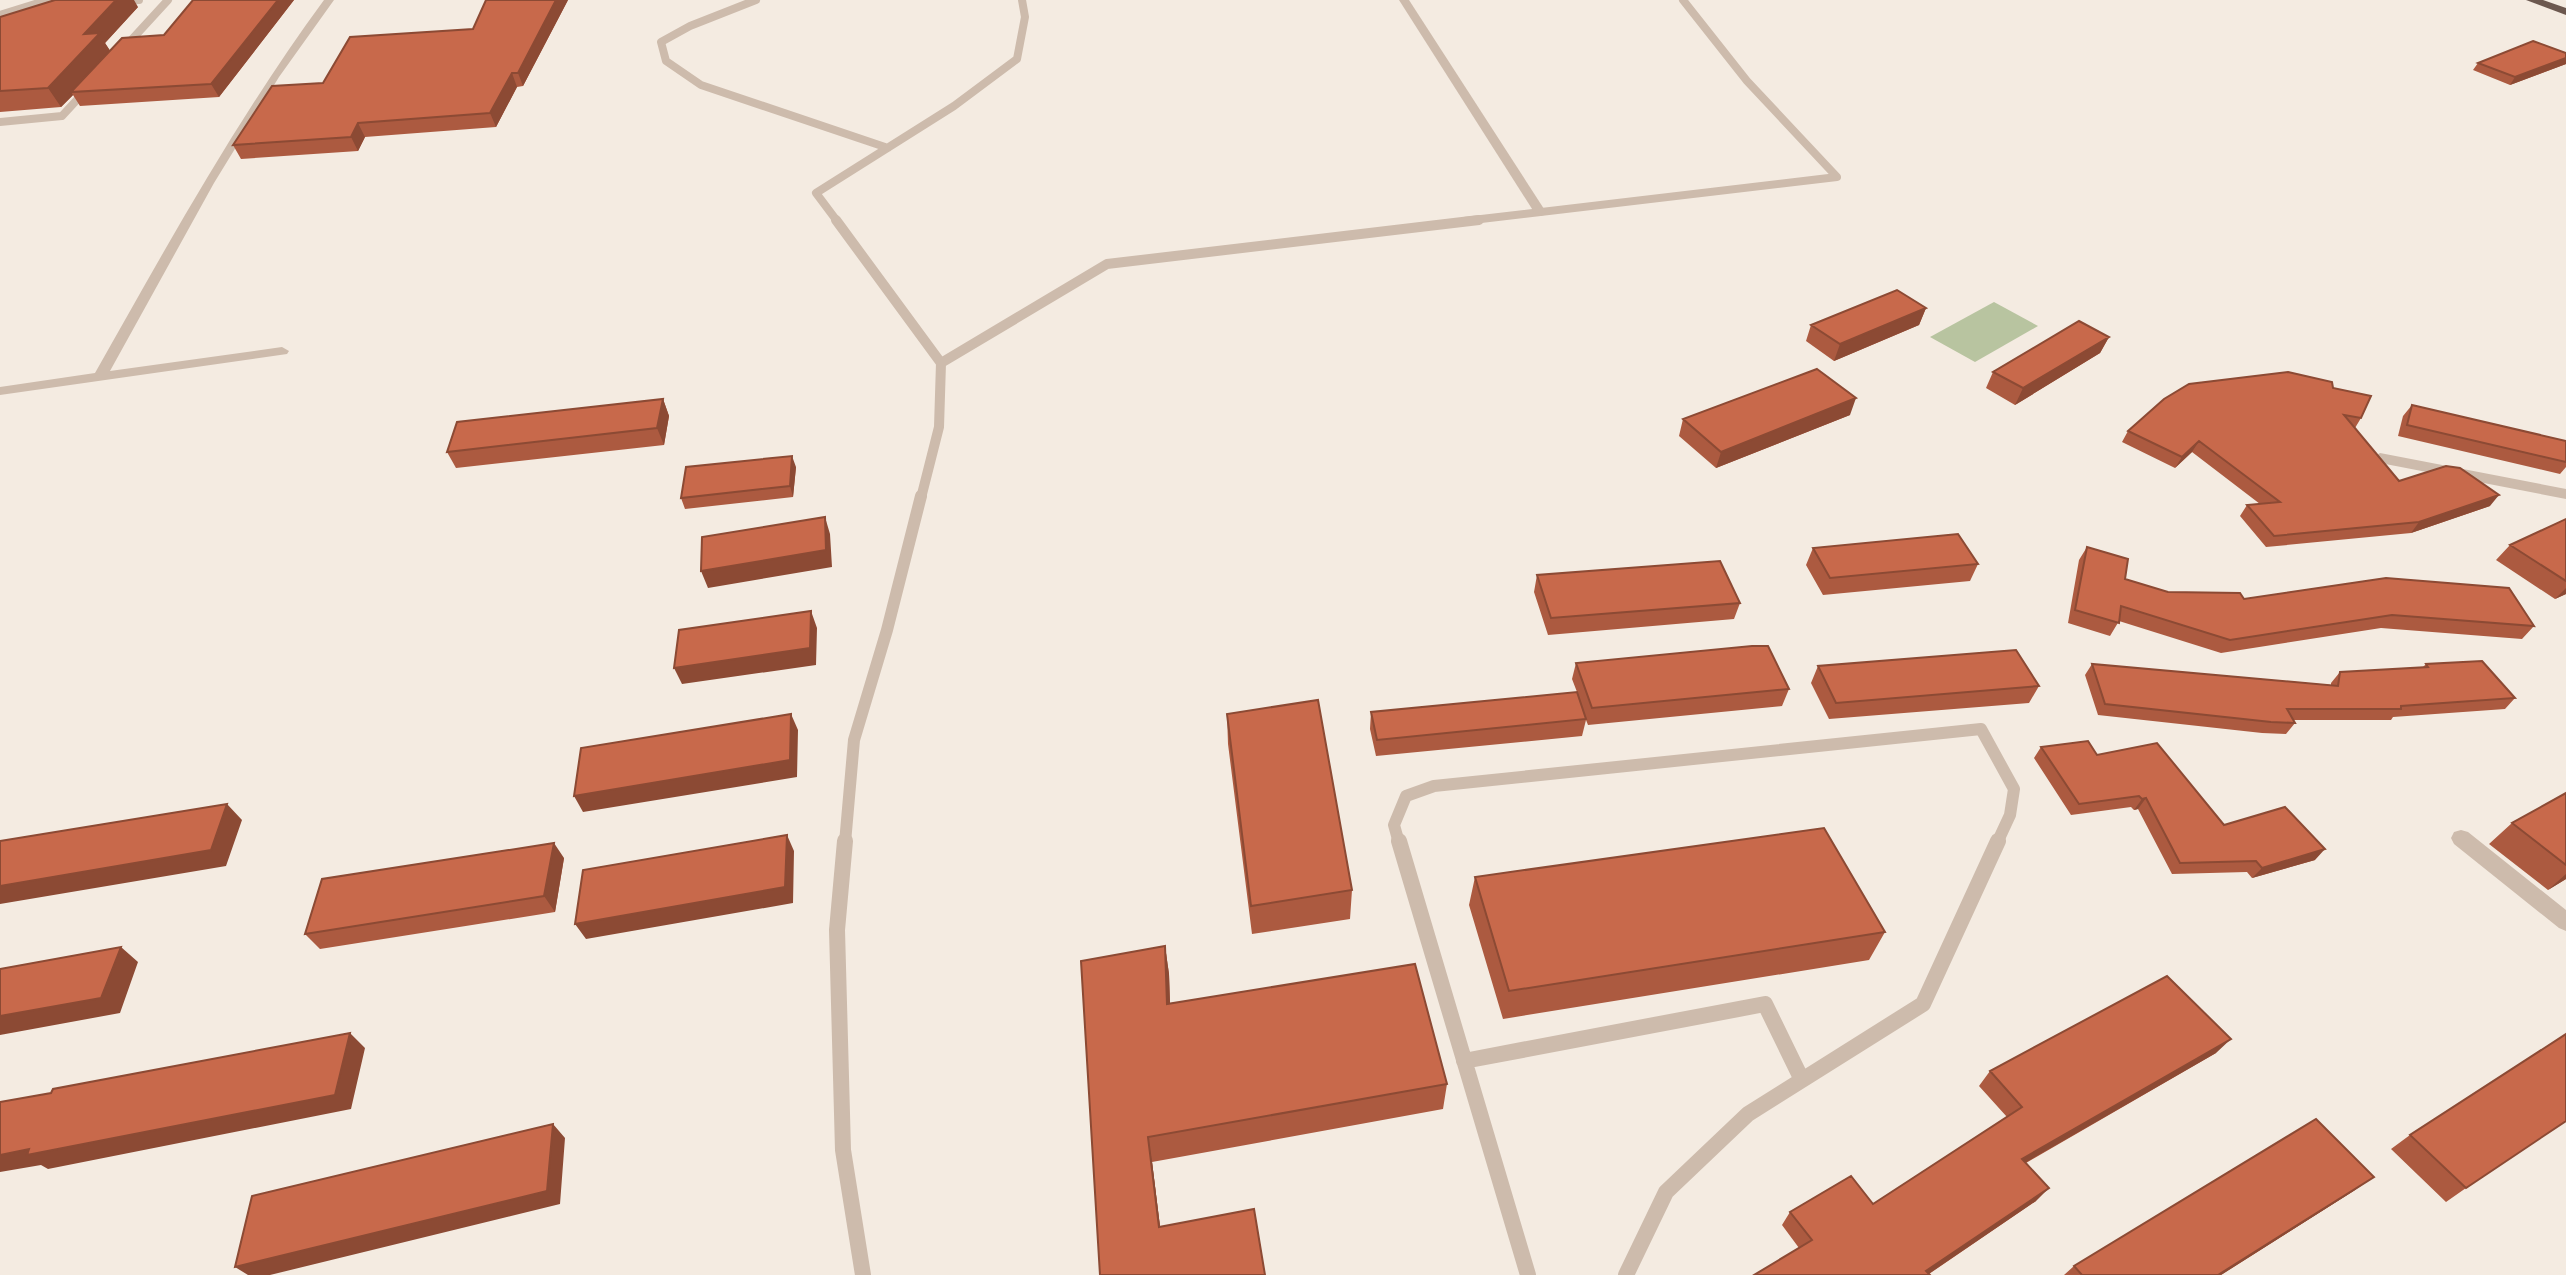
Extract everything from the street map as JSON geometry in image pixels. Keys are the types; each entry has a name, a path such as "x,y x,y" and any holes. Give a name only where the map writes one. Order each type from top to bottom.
{"highway":[{"path":"2532,0 2566,12"}],"street":[{"path":"101,375 208,183 274,76 329,0"},
{"path":"1404,0 1541,212"},
{"path":"0,391 282,351"},
{"path":"2380,458 2566,494"},
{"path":"2461,838 2566,922"}],"lane":[{"path":"0,15 48,0"},
{"path":"106,2 139,0"},
{"path":"115,58 168,0"},
{"path":"756,0 690,26 661,42 666,61 701,85 888,148"},
{"path":"863,1275 843,1150 837,930 839,903 854,740 887,630 939,427 941,363 816,193 954,106 1017,59 1025,17 1022,0"},
{"path":"941,363 1107,264 1838,177 1747,81 1683,0"},
{"path":"0,122 62,116 89,87"},
{"path":"1528,1275 1394,825 1406,796 1434,786 1981,729 2014,789 2010,816 1923,1003 1748,1114 1666,1192 1626,1275"},
{"path":"1464,1061 1765,1004 1802,1080"}],"green space":[{"path":"1994,302 2038,326 1975,362 1930,337"}],"building":[{"path":"55,0 116,0 84,34 100,33 48,88 0,91 0,17"},
{"path":"193,0 278,0 211,84 71,92 122,38 164,35"},
{"path":"486,0 556,0 518,73 512,73 490,113 358,123 351,137 233,145 272,86 323,83 350,37 473,29"},
{"path":"2533,41 2566,53 2566,58 2515,77 2478,63"},
{"path":"1897,290 1926,308 1840,344 1811,325"},
{"path":"2079,321 2109,337 2023,388 1993,372"},
{"path":"1817,369 1856,398 1721,452 1683,419"},
{"path":"2288,372 2332,382 2333,388 2371,396 2361,418 2344,415 2399,481 2446,466 2460,468 2499,495 2419,522 2274,536 2247,505 2280,502 2199,441 2182,457 2128,431 2164,399 2189,384"},
{"path":"663,399 657,428 447,452 457,422"},
{"path":"2412,405 2566,441 2566,462 2407,425"},
{"path":"792,456 790,486 681,498 686,467"},
{"path":"825,517 826,550 701,571 702,537"},
{"path":"2566,519 2566,581 2510,545"},
{"path":"1958,534 1978,564 1830,578 1813,548"},
{"path":"2087,547 2128,559 2125,579 2168,592 2240,593 2244,599 2386,578 2509,588 2534,626 2392,615 2230,640 2121,606 2119,623 2075,610"},
{"path":"1720,561 1740,603 1551,618 1537,575"},
{"path":"811,611 810,648 674,668 679,630"},
{"path":"1768,646 1789,689 1592,708 1576,663"},
{"path":"2016,650 2039,686 1836,703 1818,666"},
{"path":"2482,661 2515,698 2401,706 2401,709 2287,709 2295,723 2105,704 2092,664 2338,686 2340,672"},
{"path":"1577,692 1586,719 1377,740 1371,712"},
{"path":"1318,700 1352,890 1251,906 1227,714"},
{"path":"791,714 790,760 574,796 581,748"},
{"path":"2088,741 2097,755 2157,743 2224,825 2285,807 2325,849 2262,868 2256,861 2180,863 2146,798 2139,796 2079,804 2041,747"},
{"path":"2566,793 2566,865 2512,823"},
{"path":"227,804 211,850 0,886 0,841"},
{"path":"1824,828 1885,932 1509,991 1475,877"},
{"path":"787,835 785,887 575,924 583,870"},
{"path":"554,843 544,896 305,934 322,879"},
{"path":"1165,946 1167,1004 1415,964 1447,1084 1148,1137 1159,1227 1254,1209 1265,1275 1100,1275 1081,961"},
{"path":"121,947 101,998 0,1016 0,969"},
{"path":"2167,976 2231,1039 2022,1159 2049,1188 1926,1271 1930,1275 1754,1275 1812,1240 1790,1212 1851,1176 1873,1204 2022,1107 1990,1071"},
{"path":"350,1033 335,1095 27,1155 29,1149 0,1155 0,1102 51,1093 53,1089"},
{"path":"2566,1034 2566,1121 2466,1188 2410,1135"},
{"path":"2316,1119 2374,1177 2218,1275 2082,1275 2074,1266"},
{"path":"553,1124 547,1191 235,1267 252,1196"}]}
